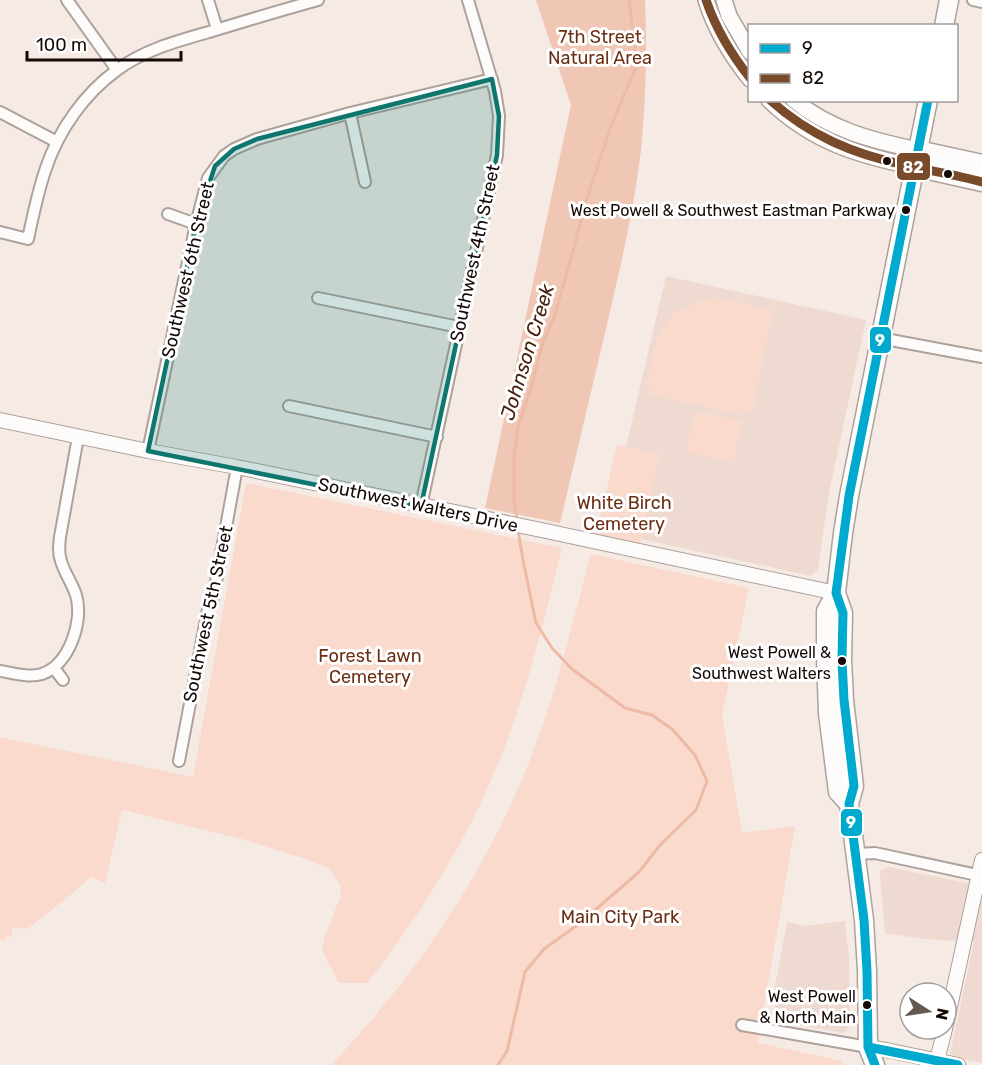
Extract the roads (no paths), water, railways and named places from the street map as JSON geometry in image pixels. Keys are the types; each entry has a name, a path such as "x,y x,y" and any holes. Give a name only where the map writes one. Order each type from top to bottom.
{"main road":[{"path":"706,0 724,43 748,76"},
{"path":"724,0 729,16 748,49"},
{"path":"944,24 949,0"},
{"path":"771,102 792,120 829,142 863,155 982,164"},
{"path":"797,102 823,120 850,133 982,182"},
{"path":"875,1065 868,1047 863,909 849,804 854,786 844,700 843,613 836,593 849,496 928,102"},
{"path":"859,1065 868,1047"}],"street":[{"path":"66,0 117,70"},
{"path":"208,0 218,29"},
{"path":"0,232 28,239 46,168 57,142 80,106 117,70 169,44 318,0"},
{"name":"Southwest 4th Street","path":"421,506 497,154 499,116 492,79 468,0"},
{"path":"973,0 982,2"},
{"name":"Southwest 6th Street","path":"148,451 196,224 208,178 224,156 257,139 350,113 492,79"},
{"path":"0,112 57,142"},
{"path":"350,113 365,182"},
{"path":"168,214 196,224"},
{"path":"318,298 459,327"},
{"path":"880,338 982,357"},
{"path":"289,406 437,437"},
{"name":"Southwest Walters Drive","path":"0,420 237,467 836,593"},
{"path":"0,671 27,675 41,674 54,668 71,645 78,607 76,595 60,560 59,550 78,437"},
{"name":"Southwest 5th Street","path":"179,761 208,609 213,598 237,467"},
{"path":"54,668 63,680"},
{"path":"856,854 875,853 980,876"},
{"path":"956,981 982,860"},
{"path":"742,1024 958,1065"},
{"path":"938,1060 942,1041"}],"waterway":[{"name":"Johnson Creek","path":"517,520 514,500 514,457 518,427 543,342 554,318 584,207 611,126 637,65 629,0"},
{"name":"Johnson Creek","path":"498,1065 507,1051 525,972 544,949 579,924 639,872 661,844 696,810 707,781 695,755 672,729 652,715 625,708 572,669 552,648 536,623 518,530"}],"place":[{"name":"West Powell & Southwest Eastman Parkway","path":"906,210"},
{"name":"West Powell & Southwest Walters","path":"842,661"},
{"name":"West Powell & North Main","path":"867,1005"}],"park label":[{"name":"7th Street Natural Area","path":"600,47"},
{"name":"White Birch Cemetery","path":"624,513"},
{"name":"Forest Lawn Cemetery","path":"370,666"},
{"name":"Main City Park","path":"620,917"}]}
